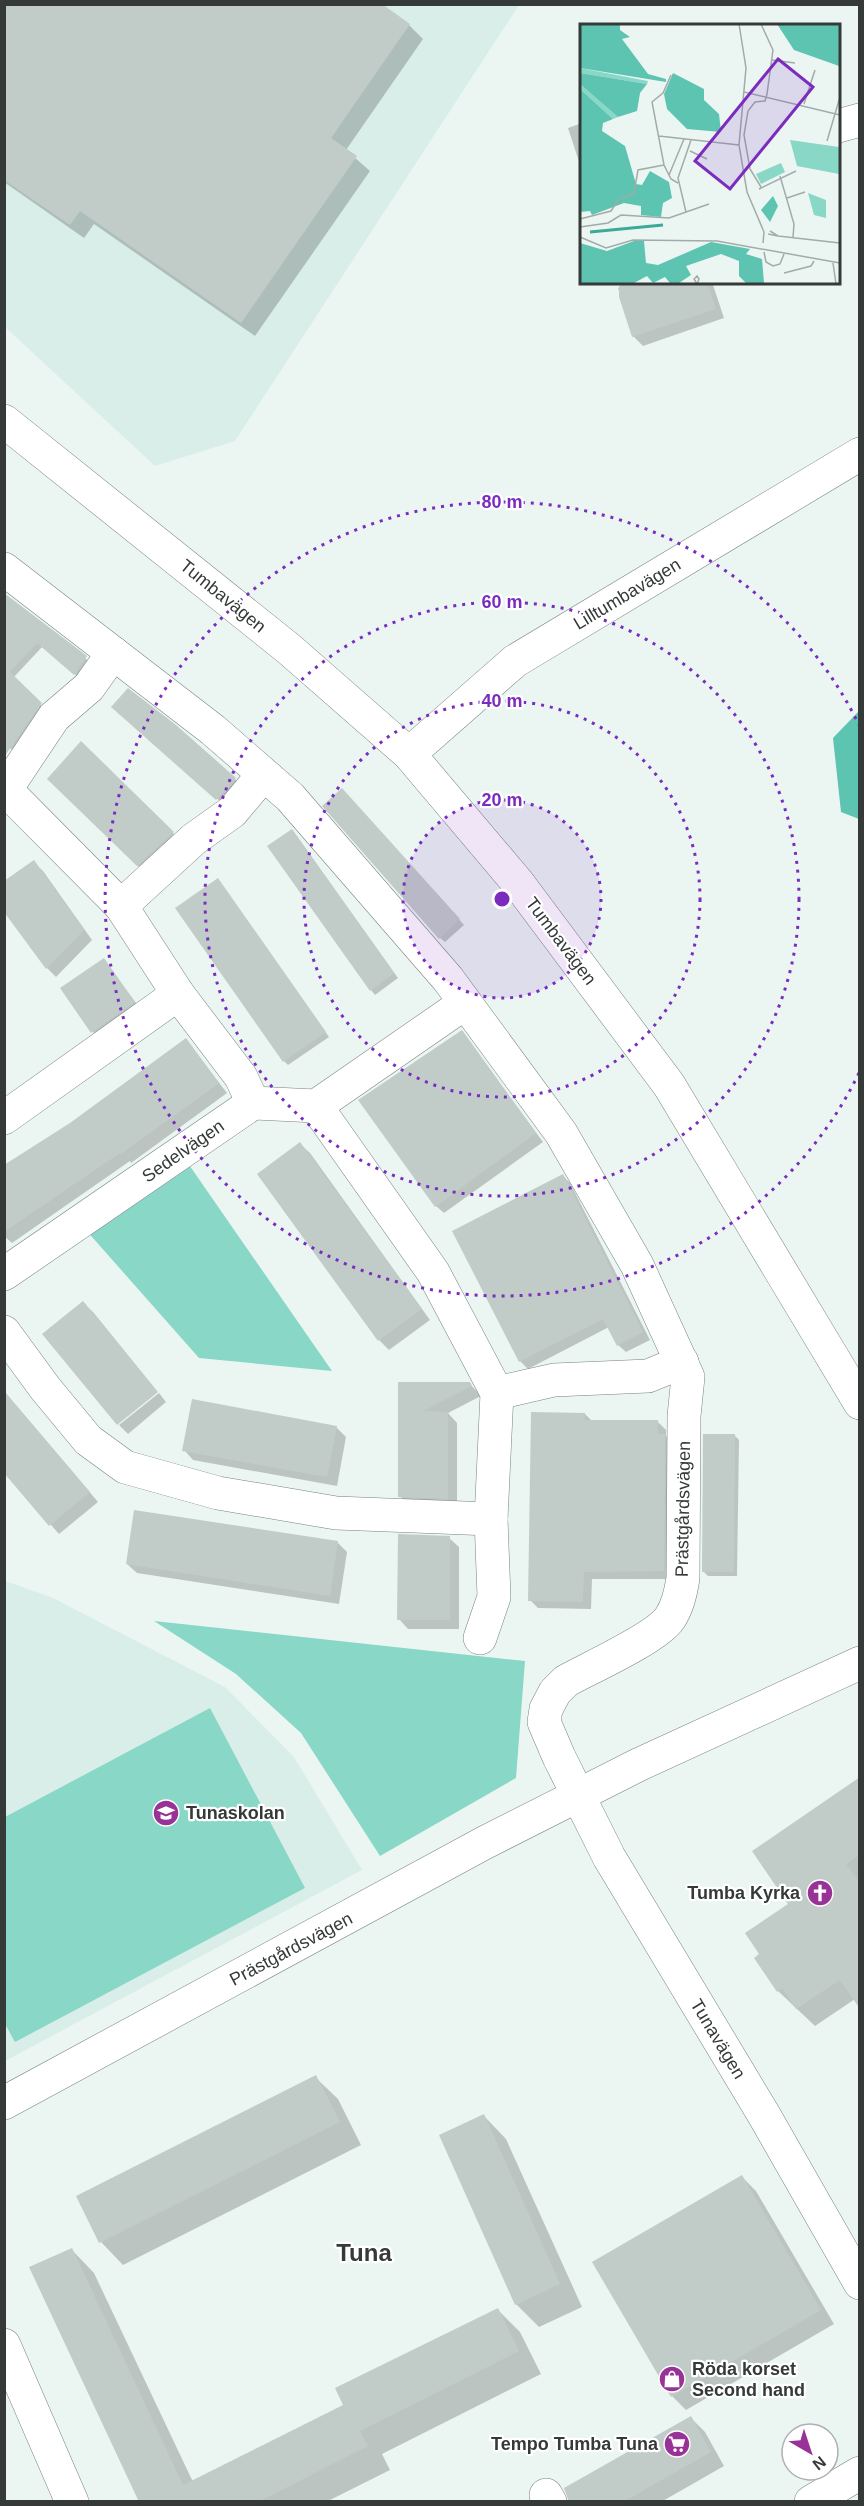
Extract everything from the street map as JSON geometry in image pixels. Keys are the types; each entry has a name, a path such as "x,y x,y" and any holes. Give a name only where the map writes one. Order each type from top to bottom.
{"street":[{"path":"840,125 860,120"},
{"name":"Tumbavägen","path":"4,420 289,650 409,754 518,883 669,1085 860,1402"},
{"name":"Lilltumbavägen","path":"409,754 515,661 860,454"},
{"path":"4,569 213,730 290,797 448,979 465,1003 316,1106 253,1103 241,1077 178,994 121,906 5,789 54,717 89,687 113,653"},
{"path":"121,906 194,839 232,812 263,775"},
{"path":"4,1118 178,994"},
{"name":"Prästgårdsvägen","path":"465,1003 561,1133 638,1265 688,1377 684,1416 683,1578 679,1598 670,1618 657,1632 566,1681 555,1692 546,1709 544,1722 548,1735 579,1796"},
{"name":"Sedelvägen","path":"4,1274 253,1103"},
{"path":"316,1106 433,1272 497,1393 491,1519 494,1597 480,1638"},
{"path":"4,1332 45,1388 88,1440 125,1467 218,1493 336,1513 491,1519"},
{"path":"497,1393 554,1380 648,1376 682,1362"},
{"name":"Prästgårdsvägen","path":"4,2103 484,1843 638,1765 860,1663"},
{"name":"Tunavägen","path":"579,1796 609,1857 764,2115 860,2283"},
{"path":"4,2345 72,2502"},
{"path":"811,2502 860,2473"}],"shaded area":[{"path":"4,5 519,5 235,441 155,466 5,327"},
{"name":"Tunaskolan","path":"5,1581 51,1597 225,1687 294,1757 362,1870 5,2061"}],"green space":[{"path":"859,711 859,819 841,812 833,738"},
{"path":"185,1159 332,1371 199,1358 85,1229"},
{"path":"154,1621 525,1661 516,1778 380,1856 301,1733 236,1674"},
{"path":"210,1708 305,1888 15,2042 4,2022 5,1817"}],"building":[{"path":"4,4 382,4 410,24 331,138 357,156 241,323 80,211 70,225 4,180"},
{"path":"626,284 708,284 716,309 632,337 619,297 619,286"},
{"path":"4,593 87,656 74,675 37,643 10,672 42,703 4,757"},
{"path":"128,688 176,725 236,778 216,800 111,707"},
{"path":"81,741 174,832 137,866 47,779"},
{"path":"342,788 460,919 439,939 322,806"},
{"path":"292,829 394,973 370,991 267,846"},
{"path":"34,860 84,930 46,969 4,912 4,881"},
{"path":"218,878 326,1032 283,1062 175,908"},
{"path":"104,958 135,1002 91,1033 60,988"},
{"path":"462,1030 536,1133 435,1207 358,1100"},
{"path":"186,1038 219,1083 121,1154 4,1232 4,1165 70,1123"},
{"path":"300,1142 422,1309 378,1341 257,1174"},
{"path":"563,1174 643,1332 617,1346 603,1319 519,1362 452,1231"},
{"path":"83,1301 158,1392 117,1425 42,1334"},
{"path":"398,1382 470,1382 472,1386 423,1411 448,1412 448,1499 398,1497"},
{"path":"4,1391 90,1492 49,1526 4,1473"},
{"path":"192,1399 337,1426 327,1477 182,1451"},
{"path":"531,1412 585,1413 585,1420 658,1420 658,1434 665,1434 664,1571 584,1572 583,1602 528,1601"},
{"path":"703,1434 735,1434 734,1572 702,1572"},
{"path":"134,1510 338,1541 330,1596 126,1564"},
{"path":"398,1534 450,1536 450,1620 397,1620"},
{"name":"Tumba Kyrka","path":"860,1777 860,1855 846,1864 860,1883 860,2009 840,1980 796,2009 782,1988 777,1992 754,1958 759,1954 745,1933 788,1904 752,1851"},
{"path":"316,2075 340,2122 99,2243 76,2196"},
{"path":"484,2114 560,2284 515,2305 439,2135"},
{"path":"742,2175 821,2310 671,2397 592,2262"},
{"path":"72,2248 183,2485 343,2405 335,2388 498,2308 519,2351 360,2431 368,2446 258,2502 139,2502 29,2267"},
{"path":"691,2416 711,2452 623,2502 569,2502 564,2488"}],"place":[{"name":"Tunaskolan","path":"166,1813"},
{"name":"Tumba Kyrka","path":"820,1893"},
{"name":"Röda korset Second hand","path":"672,2379"},
{"name":"Tempo Tumba Tuna","path":"677,2444"}],"district":[{"name":"Tuna","path":"364,2253"}]}
